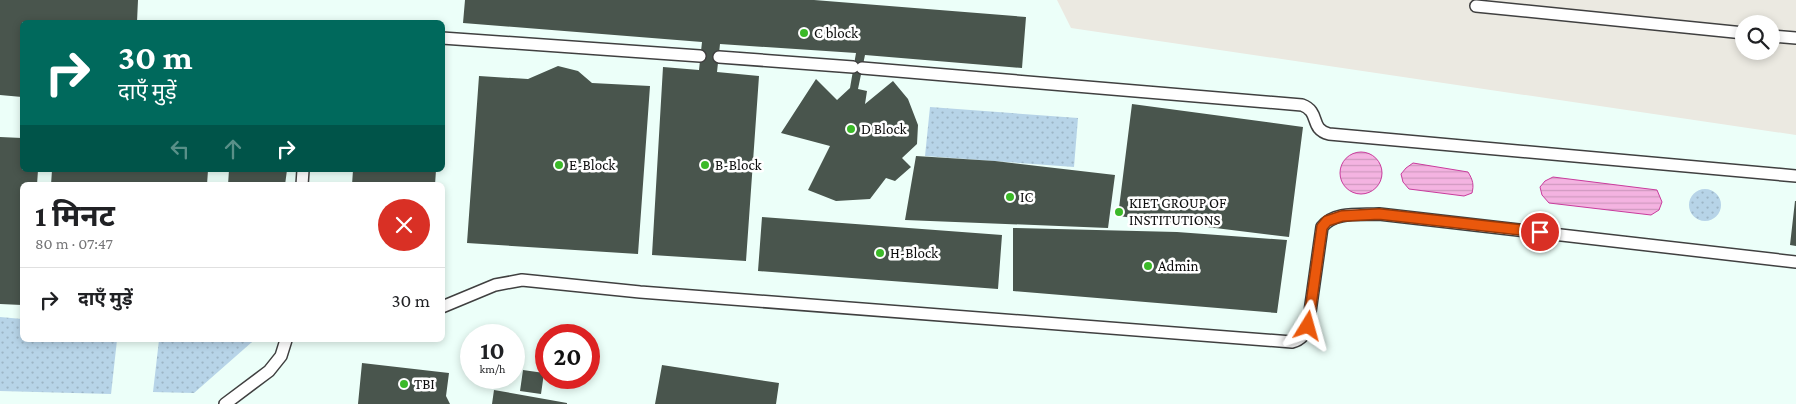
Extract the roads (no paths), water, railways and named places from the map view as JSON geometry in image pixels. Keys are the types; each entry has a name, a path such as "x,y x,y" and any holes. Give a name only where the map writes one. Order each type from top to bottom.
{"lane":[{"path":"1476,6 1735,32"},
{"path":"1780,37 1796,38"},
{"path":"445,38 700,56"},
{"path":"719,57 1302,104 1311,109 1317,128 1329,134 1796,176"},
{"path":"445,306 495,285 522,280 640,292 1292,342 1300,339 1308,326 1322,227 1327,221 1342,216 1379,214 1796,262"},
{"path":"225,404 269,371 281,356 285,342"}],"place":[{"name":"C block","path":"804,33"},
{"name":"D Block","path":"851,129"},
{"name":"E-Block","path":"559,165"},
{"name":"B-Block","path":"705,165"},
{"name":"IC","path":"1010,197"},
{"name":"KIET GROUP OF INSTITUTIONS","path":"1119,212"},
{"name":"H-Block","path":"880,253"},
{"name":"Admin","path":"1148,266"},
{"name":"TBI","path":"404,384"}]}
